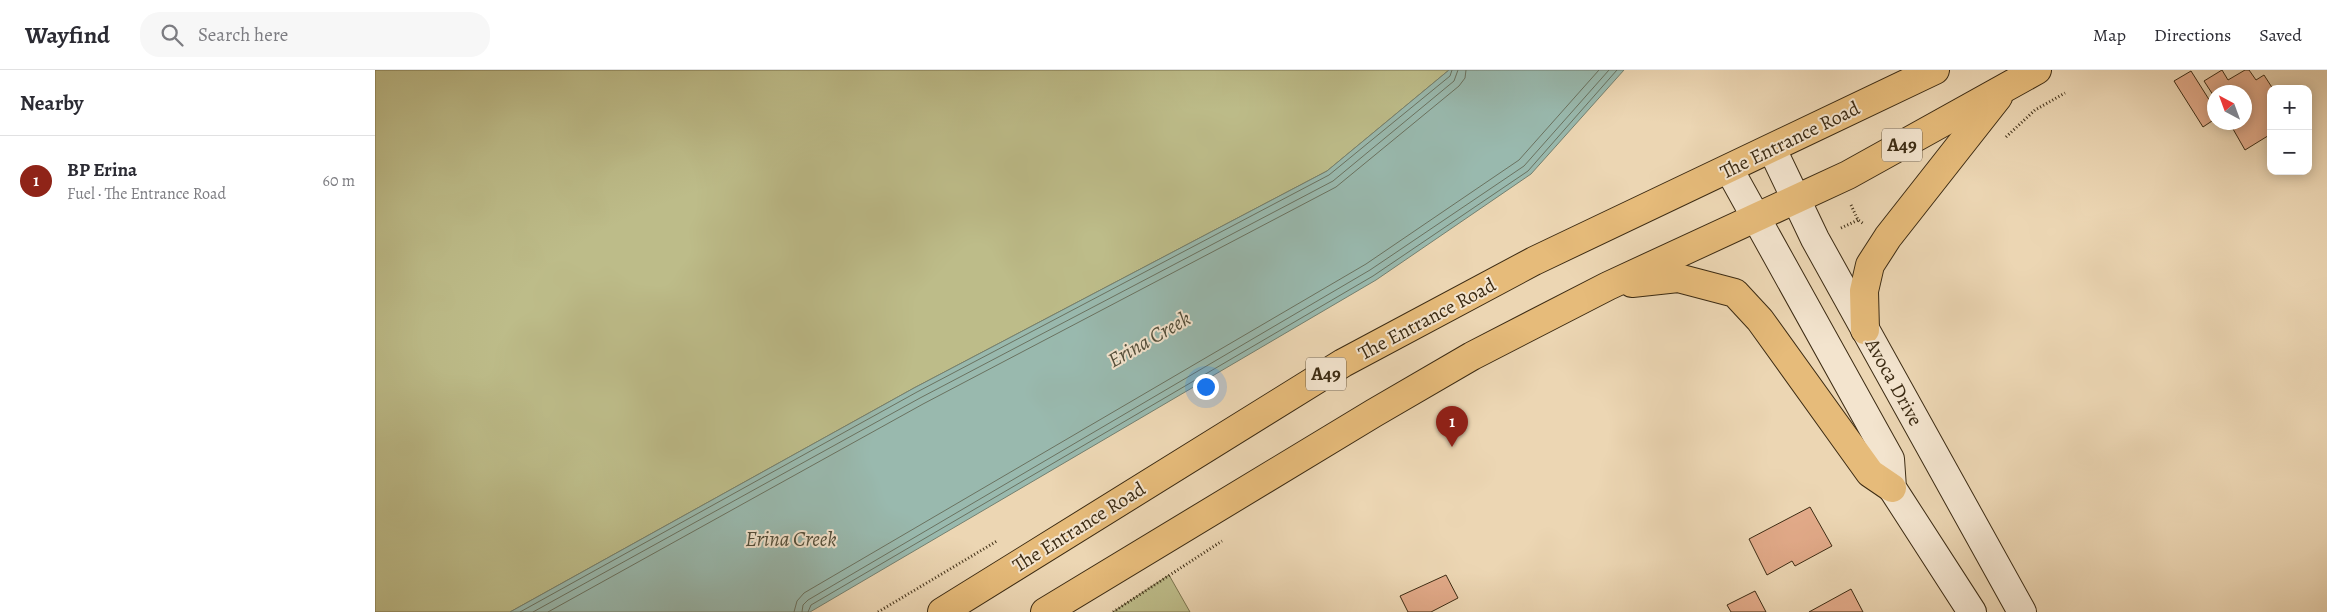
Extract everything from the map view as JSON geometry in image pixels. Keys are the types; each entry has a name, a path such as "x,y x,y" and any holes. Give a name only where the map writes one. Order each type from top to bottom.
{"highway":[{"name":"The Entrance Road","path":"943,612 1343,363 1534,261 1935,70"},
{"name":"A49","path":"1045,612 1472,356 1608,286 1849,175 2037,70"},
{"path":"1865,330 1864,291 1870,265 1888,237 2006,86"},
{"path":"1608,286 1678,278 1735,293 1760,320 1870,473 1892,488"}],"main road":[{"name":"Avoca Drive","path":"1772,149 1815,239 2022,612"},
{"name":"Avoca Drive","path":"1729,169 1890,459 1892,488 1971,612"}],"path":[{"path":"1815,239 1859,220"},
{"path":"1113,612 1225,539"}],"shaded area":[{"path":"375,70 1449,70 1327,171 914,388 510,612 375,612"},
{"path":"1169,575 1190,612 1113,612"}],"water":[{"name":"Erina Creek","path":"1449,70 1624,70 1531,174 1376,280 810,612 510,612 914,388 1327,171"}],"building":[{"path":"2222,70 2228,80 2245,70 2249,70 2256,80 2264,75 2270,85 2267,85 2267,136 2245,150 2234,130 2252,130 2252,85 2207,86 2204,81"},
{"path":"2191,71 2207,96 2207,124 2203,127 2174,81"},
{"path":"1810,507 1832,546 1795,566 1792,561 1767,575 1749,539"},
{"path":"1446,575 1458,598 1431,612 1408,612 1400,596"},
{"path":"1851,589 1863,612 1809,612"},
{"path":"1755,591 1766,612 1731,612 1727,605"}],"place":[{"name":"BP Erina","path":"1452,447"}]}
